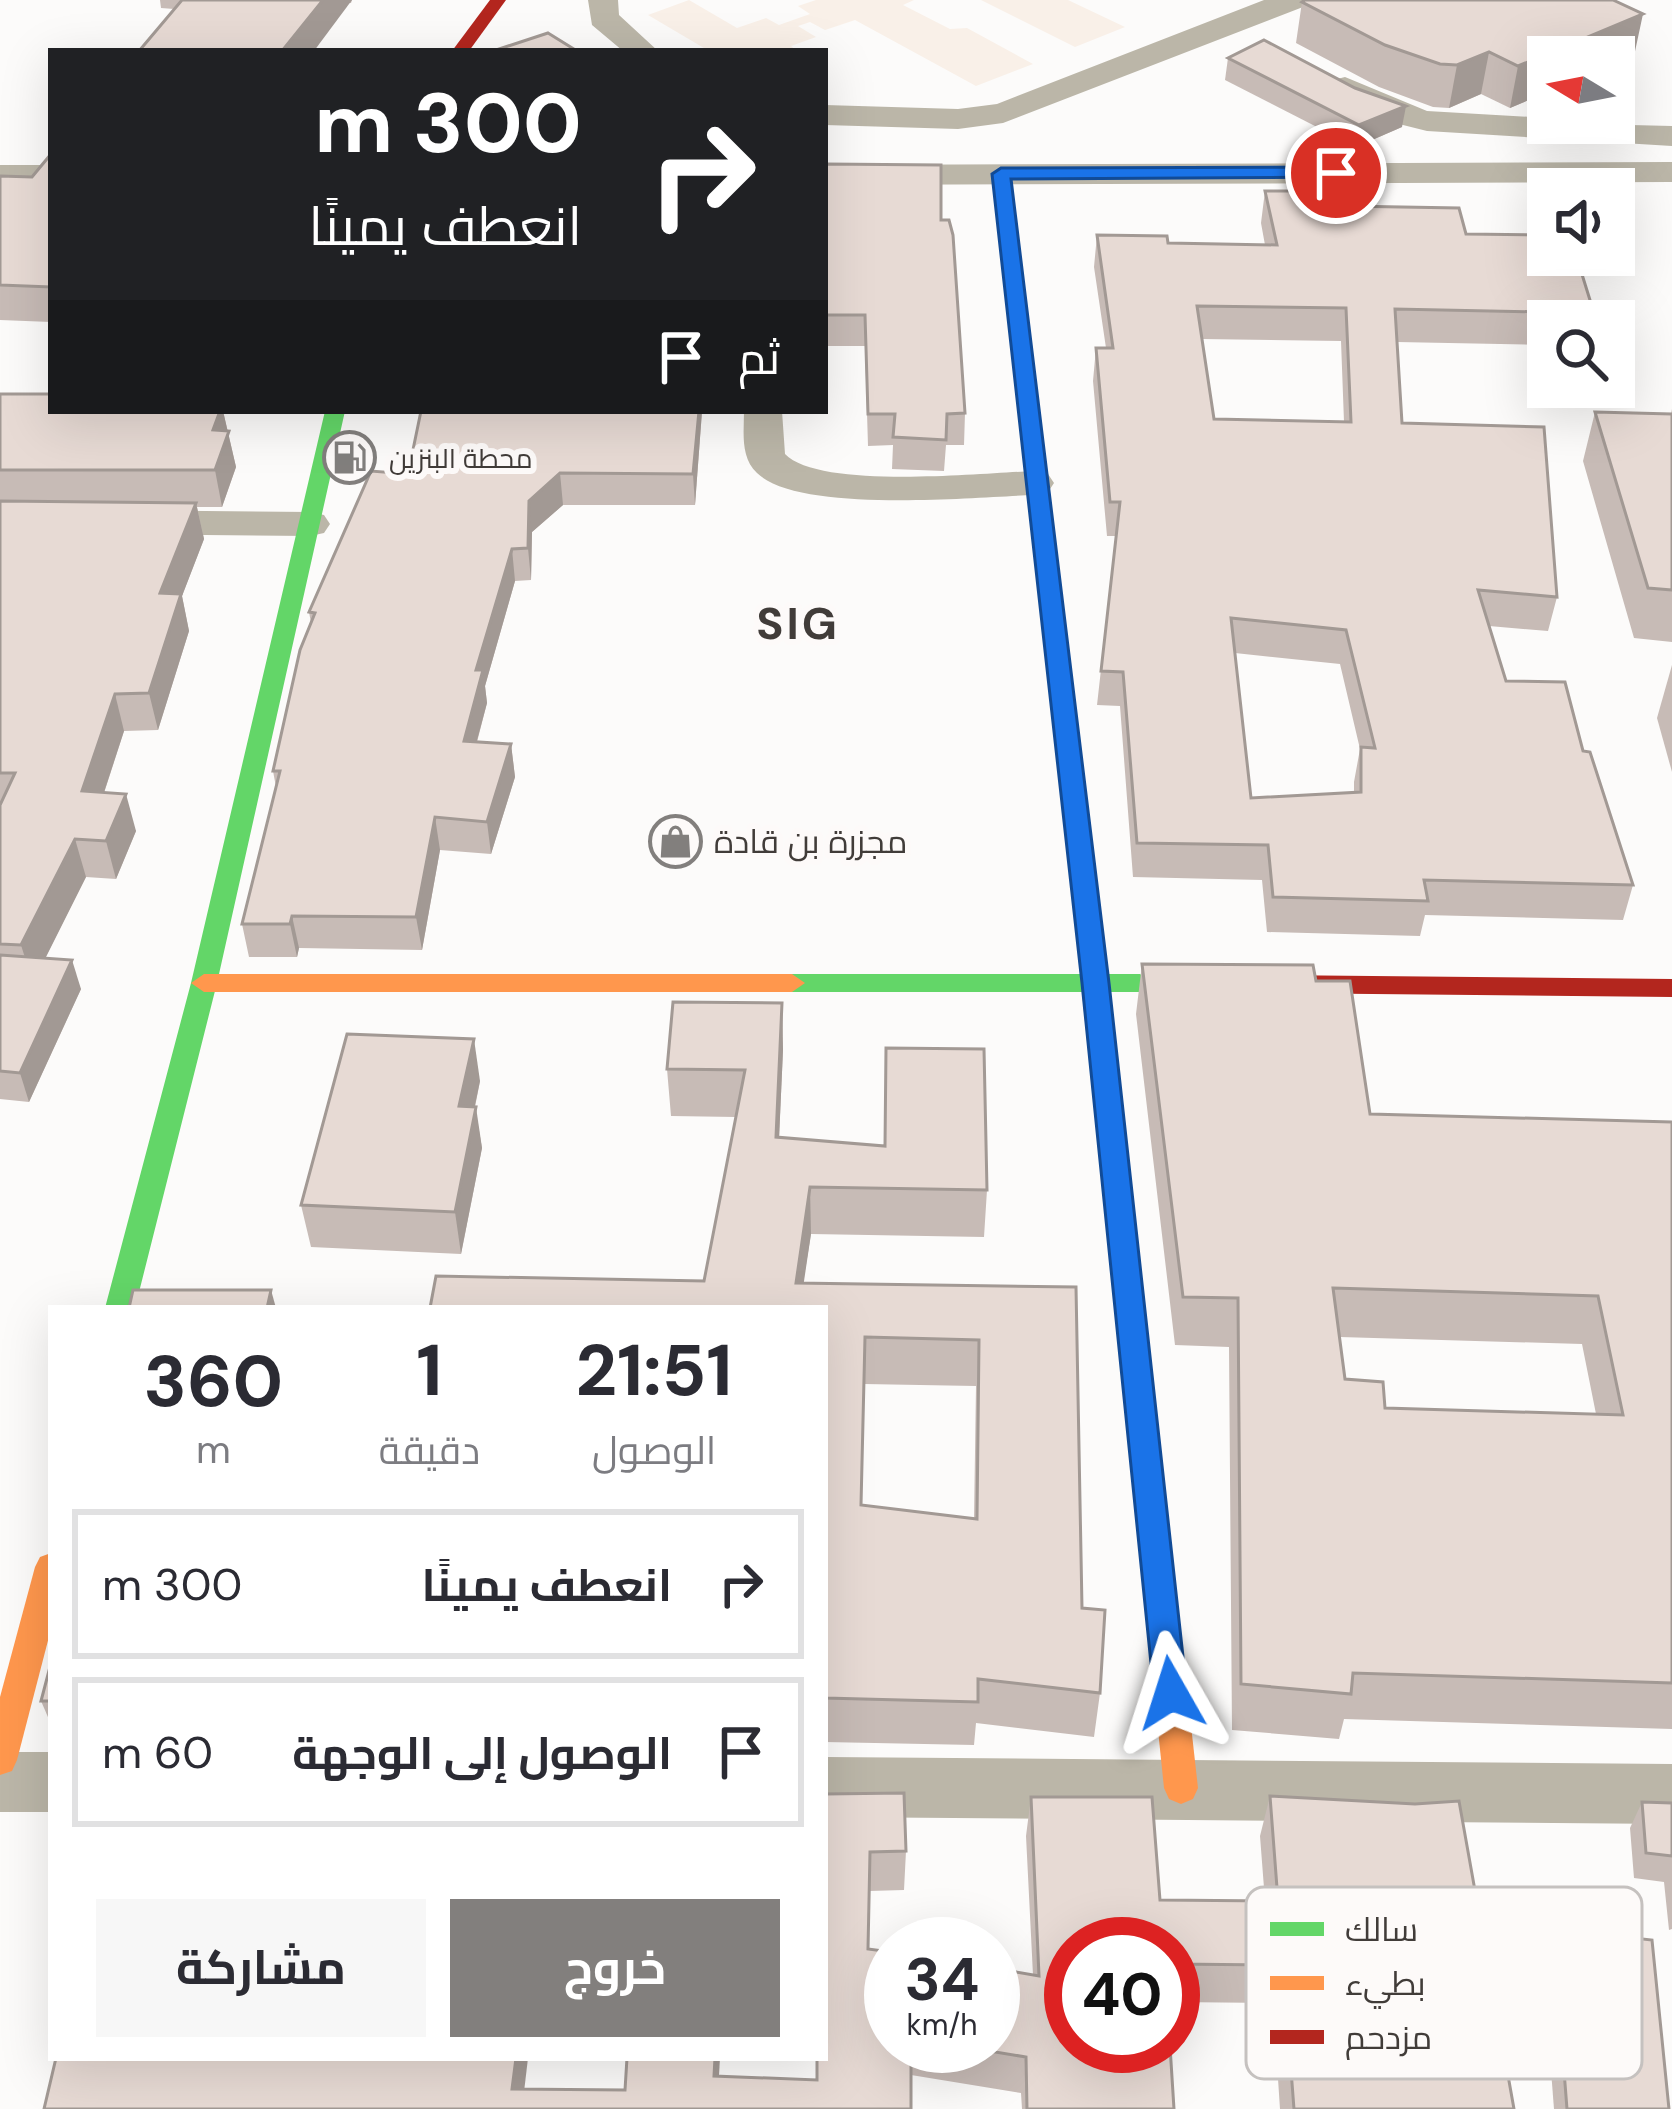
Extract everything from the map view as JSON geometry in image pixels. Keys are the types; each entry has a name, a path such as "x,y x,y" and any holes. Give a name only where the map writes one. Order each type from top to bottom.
{"street":[{"path":"462,48 498,0"},
{"path":"603,0 603,18 638,48"},
{"path":"828,115 958,119 1003,113 1292,0"},
{"path":"1228,26 1267,46"},
{"path":"1306,67 1400,114 1427,122 1672,136"},
{"path":"828,175 1672,172"},
{"path":"1001,174 1096,983 1180,1788"},
{"path":"0,175 48,175"},
{"path":"121,1305 204,983 334,414"},
{"path":"763,414 765,452 772,466 809,481 864,487 1034,483"},
{"path":"0,521 310,524"},
{"path":"204,983 1165,983"},
{"path":"1234,984 1672,988"},
{"path":"0,1760 48,1578"},
{"path":"0,1782 48,1782"},
{"path":"828,1787 1672,1794"}],"shaded area":[{"path":"689,0 737,28 766,18 779,25 810,14 798,6 816,0 914,0 903,5 950,29 967,28 1033,64 976,86 855,20 825,30 810,22 798,26 816,37 793,48 704,48 648,15"},
{"path":"981,0 1068,0 1125,27 1075,47"}],"building":[{"path":"182,0 323,0 284,48 142,48"},
{"path":"1613,0 1643,14 1590,36 1527,36 1527,62 1518,66 1489,52 1457,65 1385,45 1302,2"},
{"path":"548,33 572,48 502,48"},
{"path":"1264,40 1355,88 1406,106 1359,125 1228,58"},
{"path":"48,158 48,287 0,285 0,176 32,177"},
{"path":"828,164 941,165 941,220 949,220 953,235 965,413 947,414 946,440 893,437 895,414 868,414 865,315 828,315"},
{"path":"1265,191 1340,191 1344,206 1459,208 1466,234 1527,235 1527,276 1583,276 1590,300 1527,300 1527,312 1395,309 1402,423 1544,427 1557,597 1478,590 1506,681 1565,682 1583,751 1590,752 1633,885 1424,880 1428,901 1273,897 1268,845 1137,843 1123,672 1101,671 1120,502 1110,502 1096,348 1113,348 1097,235 1167,236 1168,243 1277,245","holes":["1197,306 1346,308 1351,422 1214,419","1231,618 1346,630 1375,748 1361,747 1361,792 1251,798"]},
{"path":"0,394 48,394 48,414 219,414 213,430 229,431 215,470 0,470"},
{"path":"1595,412 1672,414 1672,590 1648,588"},
{"path":"420,414 699,414 693,474 560,473 529,501 528,548 512,549 476,670 483,670 464,741 511,744 487,822 435,817 416,917 292,916 290,924 242,924 280,771 273,771 300,650 315,613 309,612 371,471 408,474"},
{"path":"0,501 196,503 160,593 181,594 149,693 115,694 82,791 126,794 106,841 75,839 21,945 0,944 0,805 15,773 0,773"},
{"path":"0,955 72,960 20,1073 0,1071"},
{"path":"1142,964 1313,965 1316,981 1350,981 1370,1114 1672,1122 1672,1683 1353,1673 1351,1694 1241,1684 1238,1298 1183,1297","holes":["1333,1288 1598,1296 1623,1415 1385,1408 1383,1382 1345,1379"]},
{"path":"673,1002 782,1003 776,1137 885,1146 886,1048 984,1049 987,1190 810,1187 796,1283 1076,1287 1082,1608 1105,1610 1100,1693 978,1679 978,1702 828,1698 828,1305 431,1305 436,1276 704,1281 745,1070 667,1069","holes":["865,1337 979,1340 977,1519 861,1505"]},
{"path":"347,1034 474,1039 459,1106 476,1107 455,1212 301,1205"},
{"path":"133,1290 271,1290 268,1305 130,1305"},
{"path":"48,1674 48,1701 41,1701"},
{"path":"904,1793 906,1851 870,1852 869,1917 864,1917 864,2073 911,2073 911,2109 44,2109 55,2061 516,2061 512,2089 625,2090 627,2061 715,2061 714,2076 817,2080 817,2061 828,2061 828,1794"},
{"path":"1270,1796 1415,1804 1459,1801 1474,1887 1277,1887"},
{"path":"1031,1797 1152,1797 1160,1900 1246,1901 1246,1965 1200,1964 1200,1917 1044,1917 1044,2073 1172,2073 1174,2109 1027,2109 1026,2057 1020,2056 1020,1973 1039,1976"},
{"path":"1642,1802 1672,1803 1672,1856 1646,1853"},
{"path":"1642,1939 1652,1940 1669,2109 1567,2109 1565,2079 1642,2079"},
{"path":"1292,2079 1509,2079 1514,2109 1294,2109"}],"traffic: fast":[{"path":"1001,174 1083,876"},
{"path":"121,1305 204,983 334,414"},
{"path":"792,983 1140,983"}],"traffic: slow":[{"path":"1083,876 1181,1788"},
{"path":"204,983 792,983"},
{"path":"0,1760 48,1578"}],"traffic: jam":[{"path":"462,48 498,0"},
{"path":"1262,984 1672,988"}],"place":[{"name":"محطة البنزين","path":"350,458"},
{"name":"مجزرة بن قادة","path":"675,841"}],"district":[{"name":"SIG","path":"798,623"}],"route":[{"path":"1171,1693 1096,983 1001,174 1336,173"}]}
